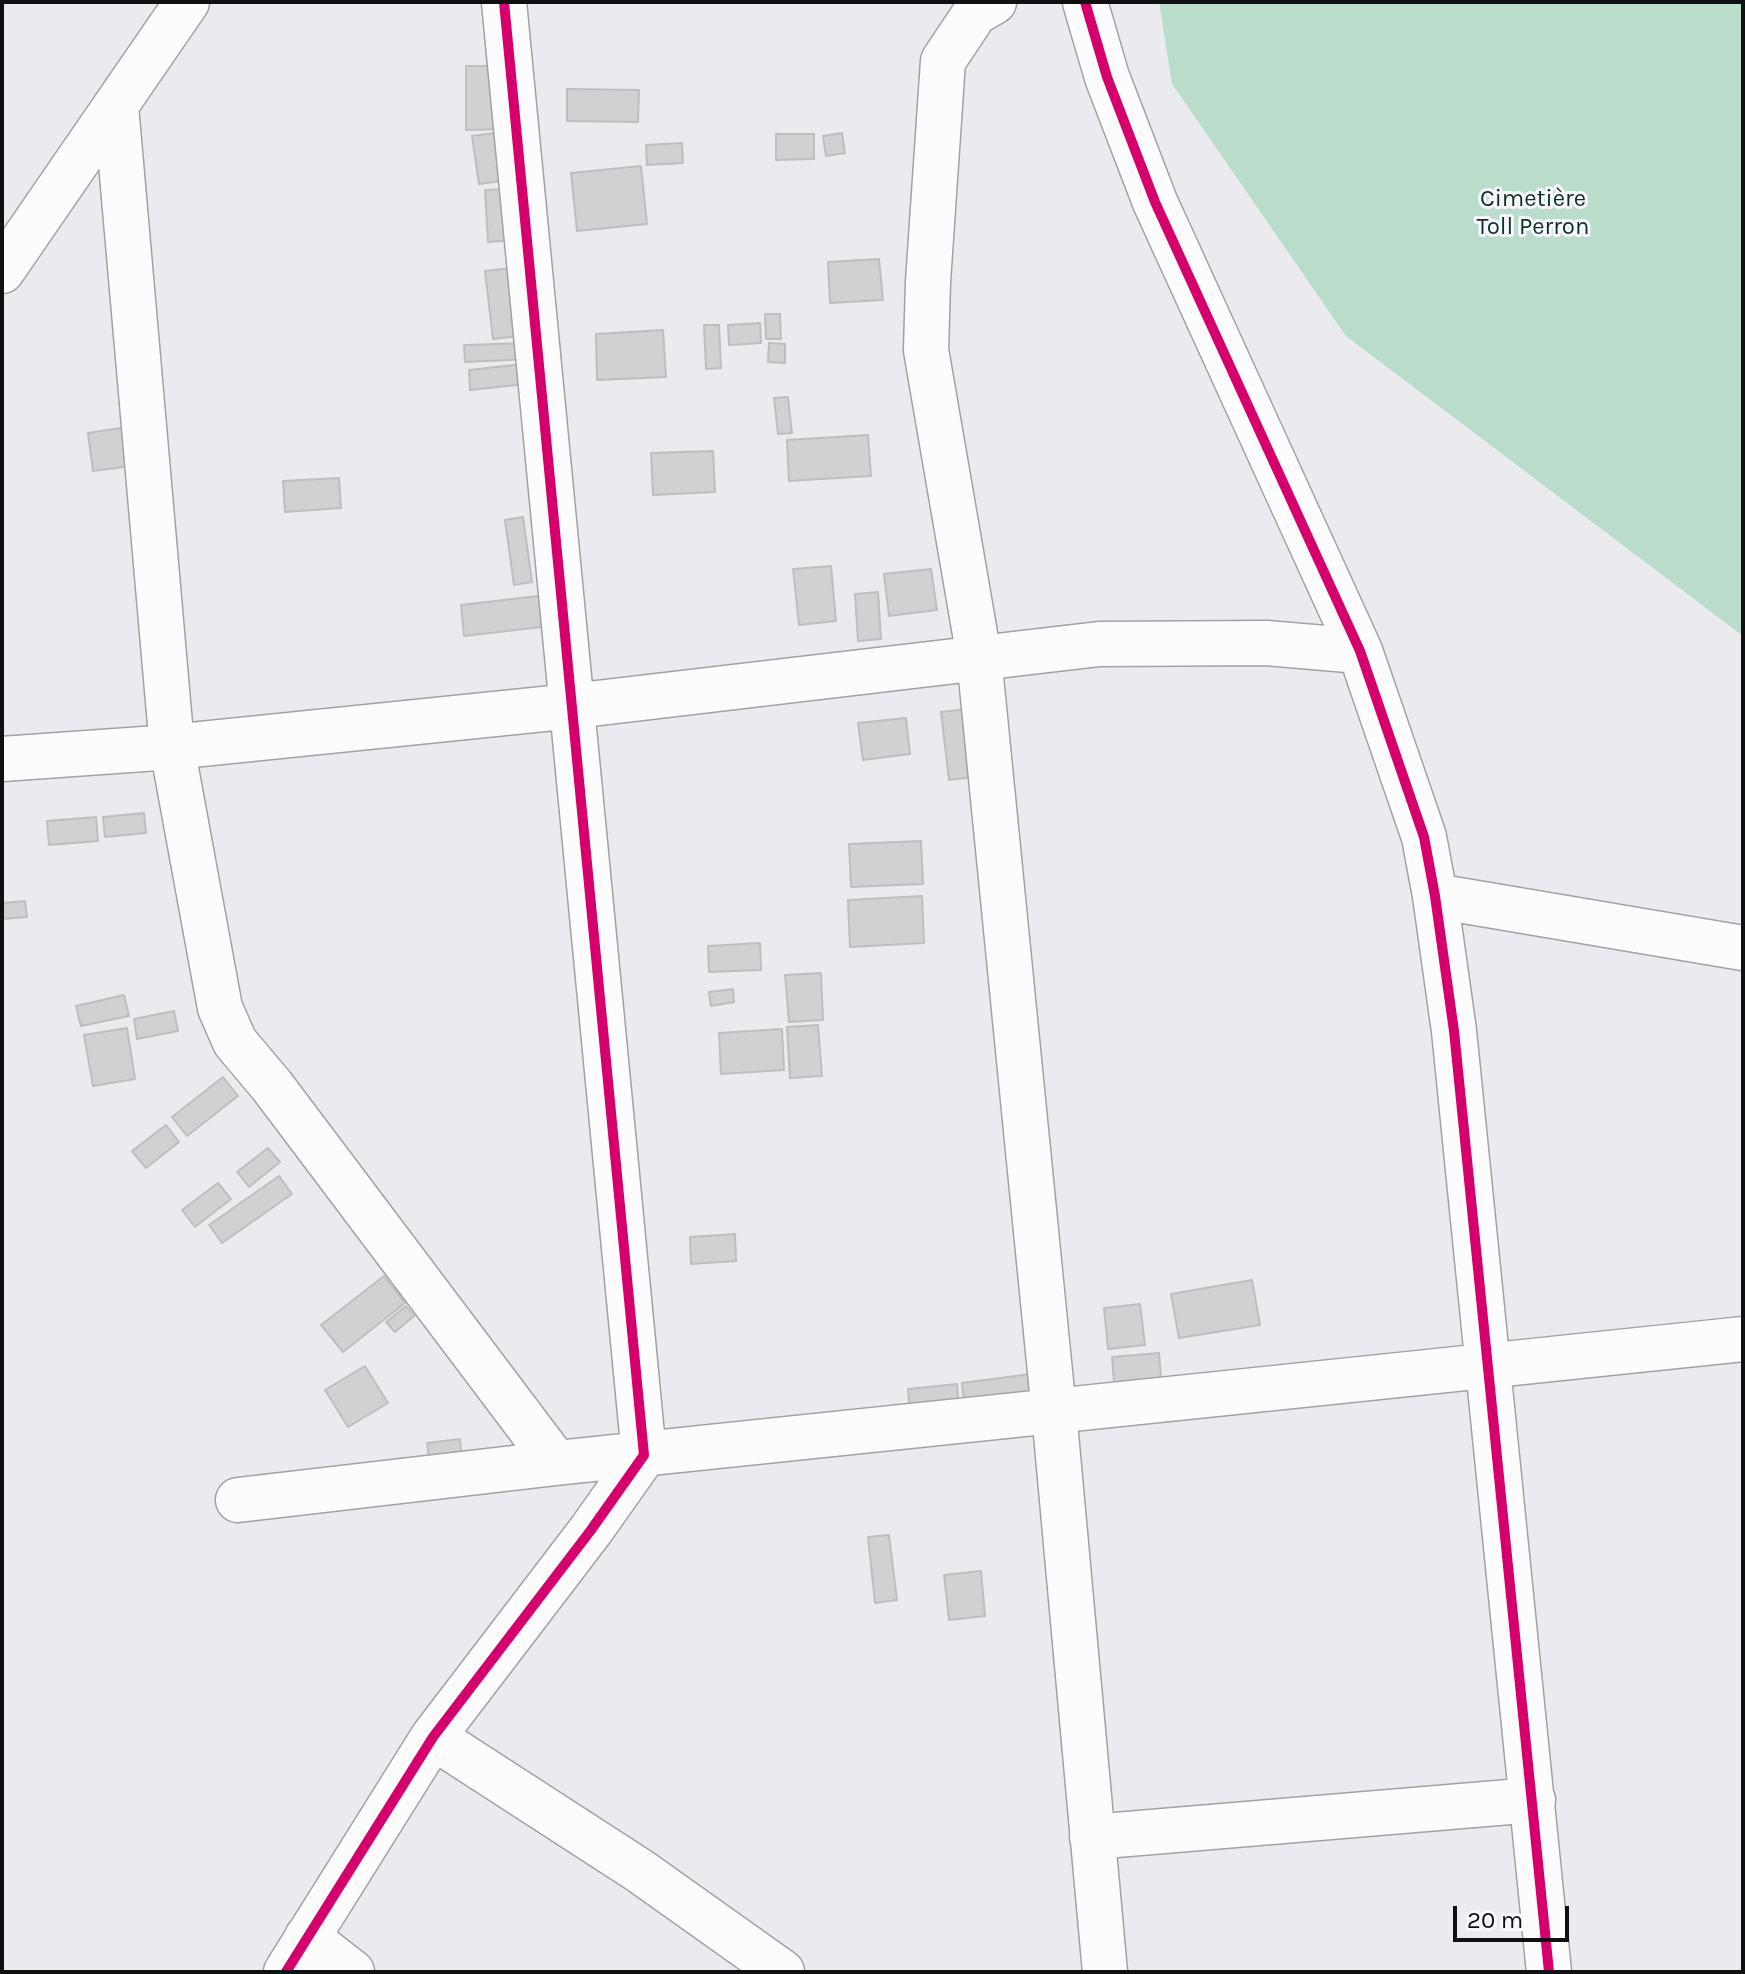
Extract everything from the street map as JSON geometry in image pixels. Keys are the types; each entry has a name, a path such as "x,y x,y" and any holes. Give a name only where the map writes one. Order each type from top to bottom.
{"street":[{"path":"2,271 187,2"},
{"path":"352,1972 296,1954 433,1737 591,1530 644,1455 504,2"},
{"path":"994,2 975,13 943,61 926,350 979,657 1054,1412 1105,1972"},
{"path":"1085,2 1107,77 1155,202 1360,651 1424,837 1454,1031 1549,1972"},
{"path":"116,106 172,747 220,1008 235,1042 272,1086 556,1463"},
{"path":"2,759 172,747 573,706 1099,644 1266,643 1360,651"},
{"path":"1435,896 1743,948"},
{"path":"238,1500 556,1463 1743,1339"},
{"path":"433,1737 640,1871 782,1972"},
{"path":"1092,1837 1533,1800"}],"green space":[{"name":"Cimetière Toll Perron","path":"1159,2 1743,2 1743,636 1346,336 1172,84"}],"building":[{"path":"466,66 502,66 502,129 466,130"},
{"path":"567,89 639,90 638,122 567,121"},
{"path":"510,131 517,179 479,184 472,136"},
{"path":"842,133 845,153 826,156 823,136"},
{"path":"776,134 814,134 814,159 776,160"},
{"path":"682,143 683,163 647,165 646,145"},
{"path":"641,166 647,224 577,231 571,173"},
{"path":"513,189 517,240 488,242 485,190"},
{"path":"879,259 883,300 830,303 828,262"},
{"path":"520,267 528,335 493,339 485,271"},
{"path":"765,314 780,314 781,339 766,339"},
{"path":"760,323 761,343 729,345 728,325"},
{"path":"704,325 719,325 721,368 706,369"},
{"path":"663,330 666,377 597,380 596,334"},
{"path":"530,343 530,359 465,362 464,345"},
{"path":"769,343 785,344 785,363 768,362"},
{"path":"532,363 535,383 470,390 469,370"},
{"path":"788,397 792,433 778,434 774,398"},
{"path":"134,426 139,465 93,471 88,433"},
{"path":"868,435 871,476 789,481 787,440"},
{"path":"713,451 715,492 653,495 651,453"},
{"path":"339,478 341,508 285,512 283,481"},
{"path":"523,517 532,582 514,585 505,520"},
{"path":"831,566 836,621 799,625 793,569"},
{"path":"931,569 937,610 889,616 884,574"},
{"path":"878,592 881,639 858,641 855,594"},
{"path":"555,594 558,625 464,636 461,605"},
{"path":"977,708 983,776 949,780 941,712"},
{"path":"906,718 910,754 863,760 858,723"},
{"path":"144,813 146,833 105,837 103,817"},
{"path":"96,817 98,841 49,845 47,821"},
{"path":"921,841 923,884 851,887 849,844"},
{"path":"922,896 924,943 850,947 848,900"},
{"path":"25,901 27,917 2,919 2,903"},
{"path":"760,943 761,970 709,972 708,946"},
{"path":"821,973 823,1020 789,1022 785,975"},
{"path":"733,989 734,1002 711,1006 709,992"},
{"path":"124,995 129,1016 81,1026 76,1006"},
{"path":"174,1011 178,1031 137,1039 134,1019"},
{"path":"818,1025 822,1076 790,1078 787,1027"},
{"path":"127,1028 135,1079 93,1086 84,1035"},
{"path":"782,1029 784,1070 721,1074 719,1033"},
{"path":"223,1077 238,1096 187,1136 172,1117"},
{"path":"166,1125 179,1142 146,1168 132,1151"},
{"path":"268,1148 280,1162 249,1187 237,1172"},
{"path":"279,1176 292,1194 222,1243 209,1225"},
{"path":"218,1183 231,1199 195,1227 182,1210"},
{"path":"735,1234 736,1261 691,1264 690,1237"},
{"path":"384,1276 405,1303 343,1352 321,1325"},
{"path":"1252,1280 1260,1325 1179,1338 1171,1294"},
{"path":"1140,1304 1145,1345 1108,1349 1104,1308"},
{"path":"406,1306 414,1316 395,1332 386,1322"},
{"path":"1159,1353 1162,1389 1115,1394 1112,1357"},
{"path":"365,1366 388,1403 348,1427 325,1390"},
{"path":"1046,1372 1049,1400 965,1410 962,1383"},
{"path":"957,1384 959,1411 910,1416 908,1389"},
{"path":"460,1439 462,1460 430,1465 427,1443"},
{"path":"889,1535 897,1600 875,1603 868,1537"},
{"path":"981,1571 985,1616 949,1620 944,1575"}],"cycle path":[{"path":"286,1972 433,1737 591,1530 644,1455 504,2"},
{"path":"1085,2 1107,77 1155,202 1360,651 1424,837 1454,1031 1549,1972"}]}
